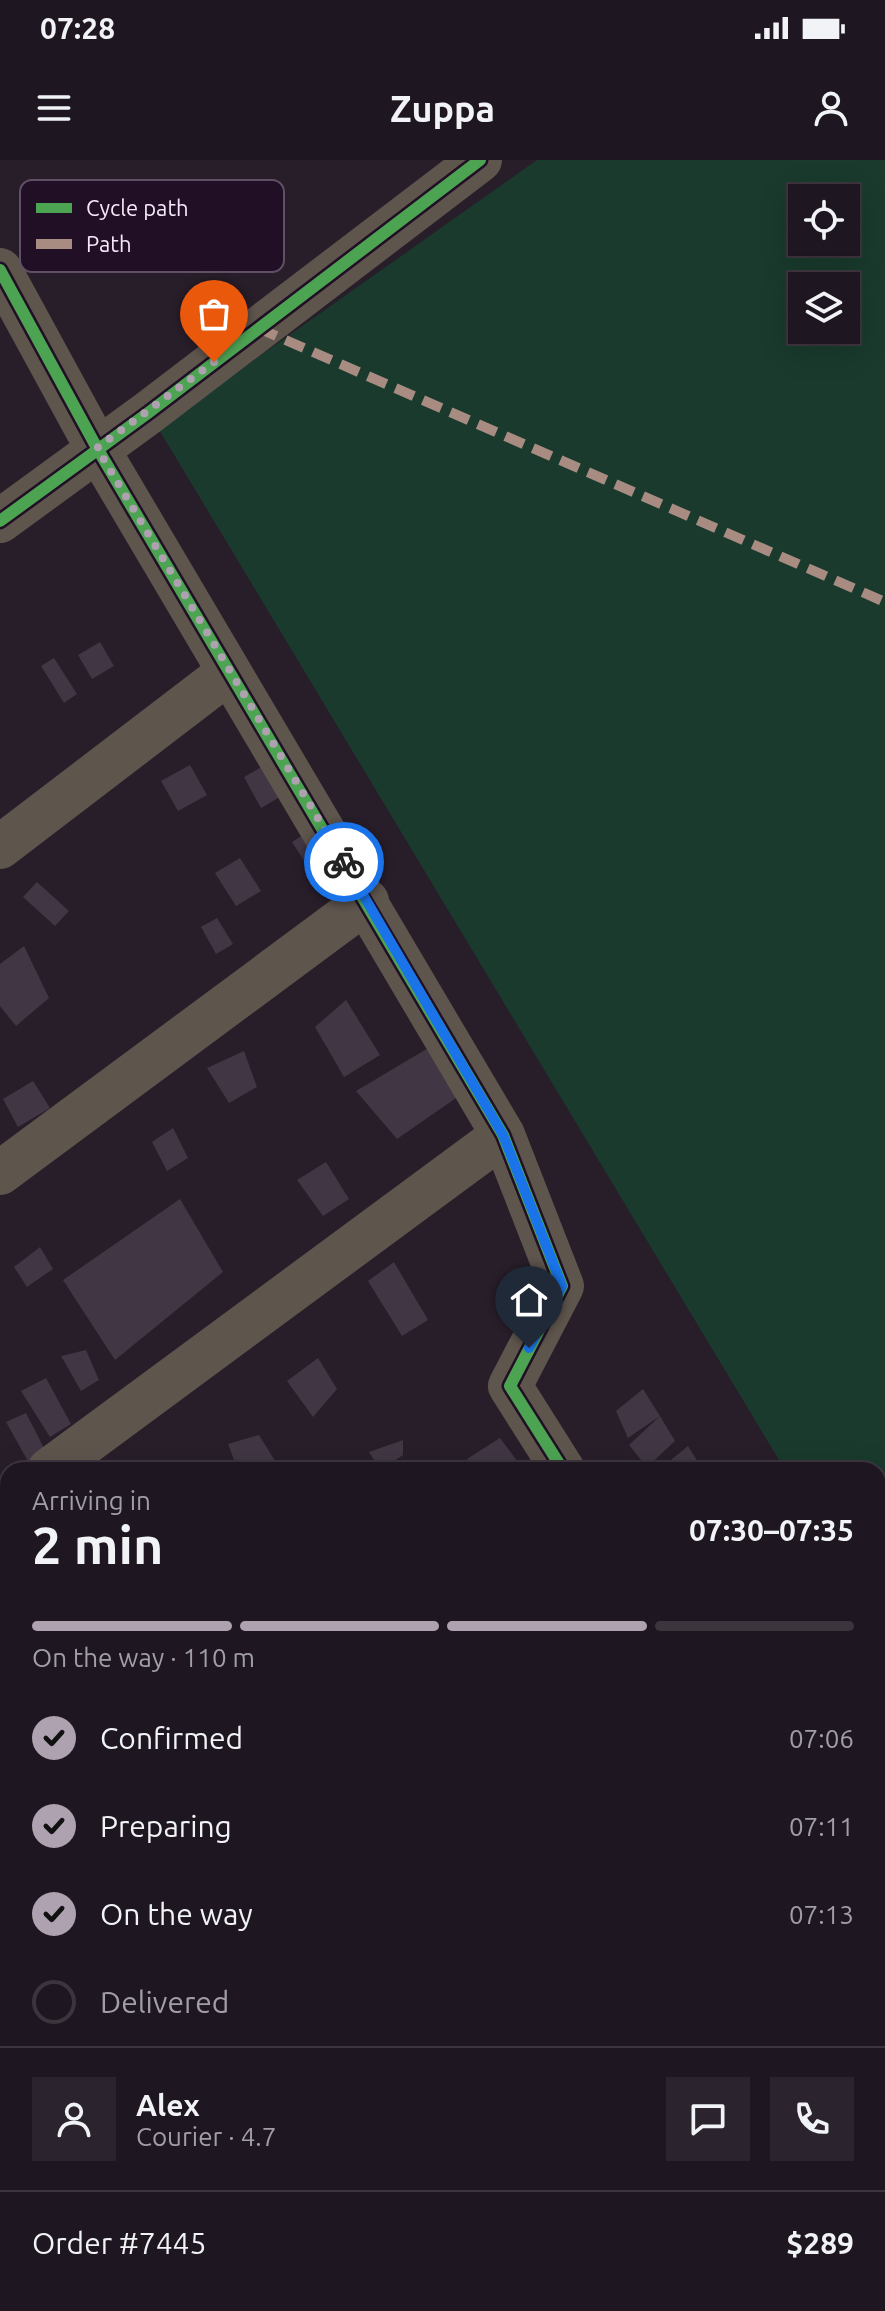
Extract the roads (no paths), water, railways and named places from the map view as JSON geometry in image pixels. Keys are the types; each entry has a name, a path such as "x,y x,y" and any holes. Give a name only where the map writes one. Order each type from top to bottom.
{"street":[{"path":"0,521 148,413 480,160"},
{"path":"0,270 97,448 503,1135 562,1286 510,1386 558,1462"},
{"path":"0,847 229,672"},
{"path":"0,1173 367,901"},
{"path":"60,1462 503,1135"}]}
